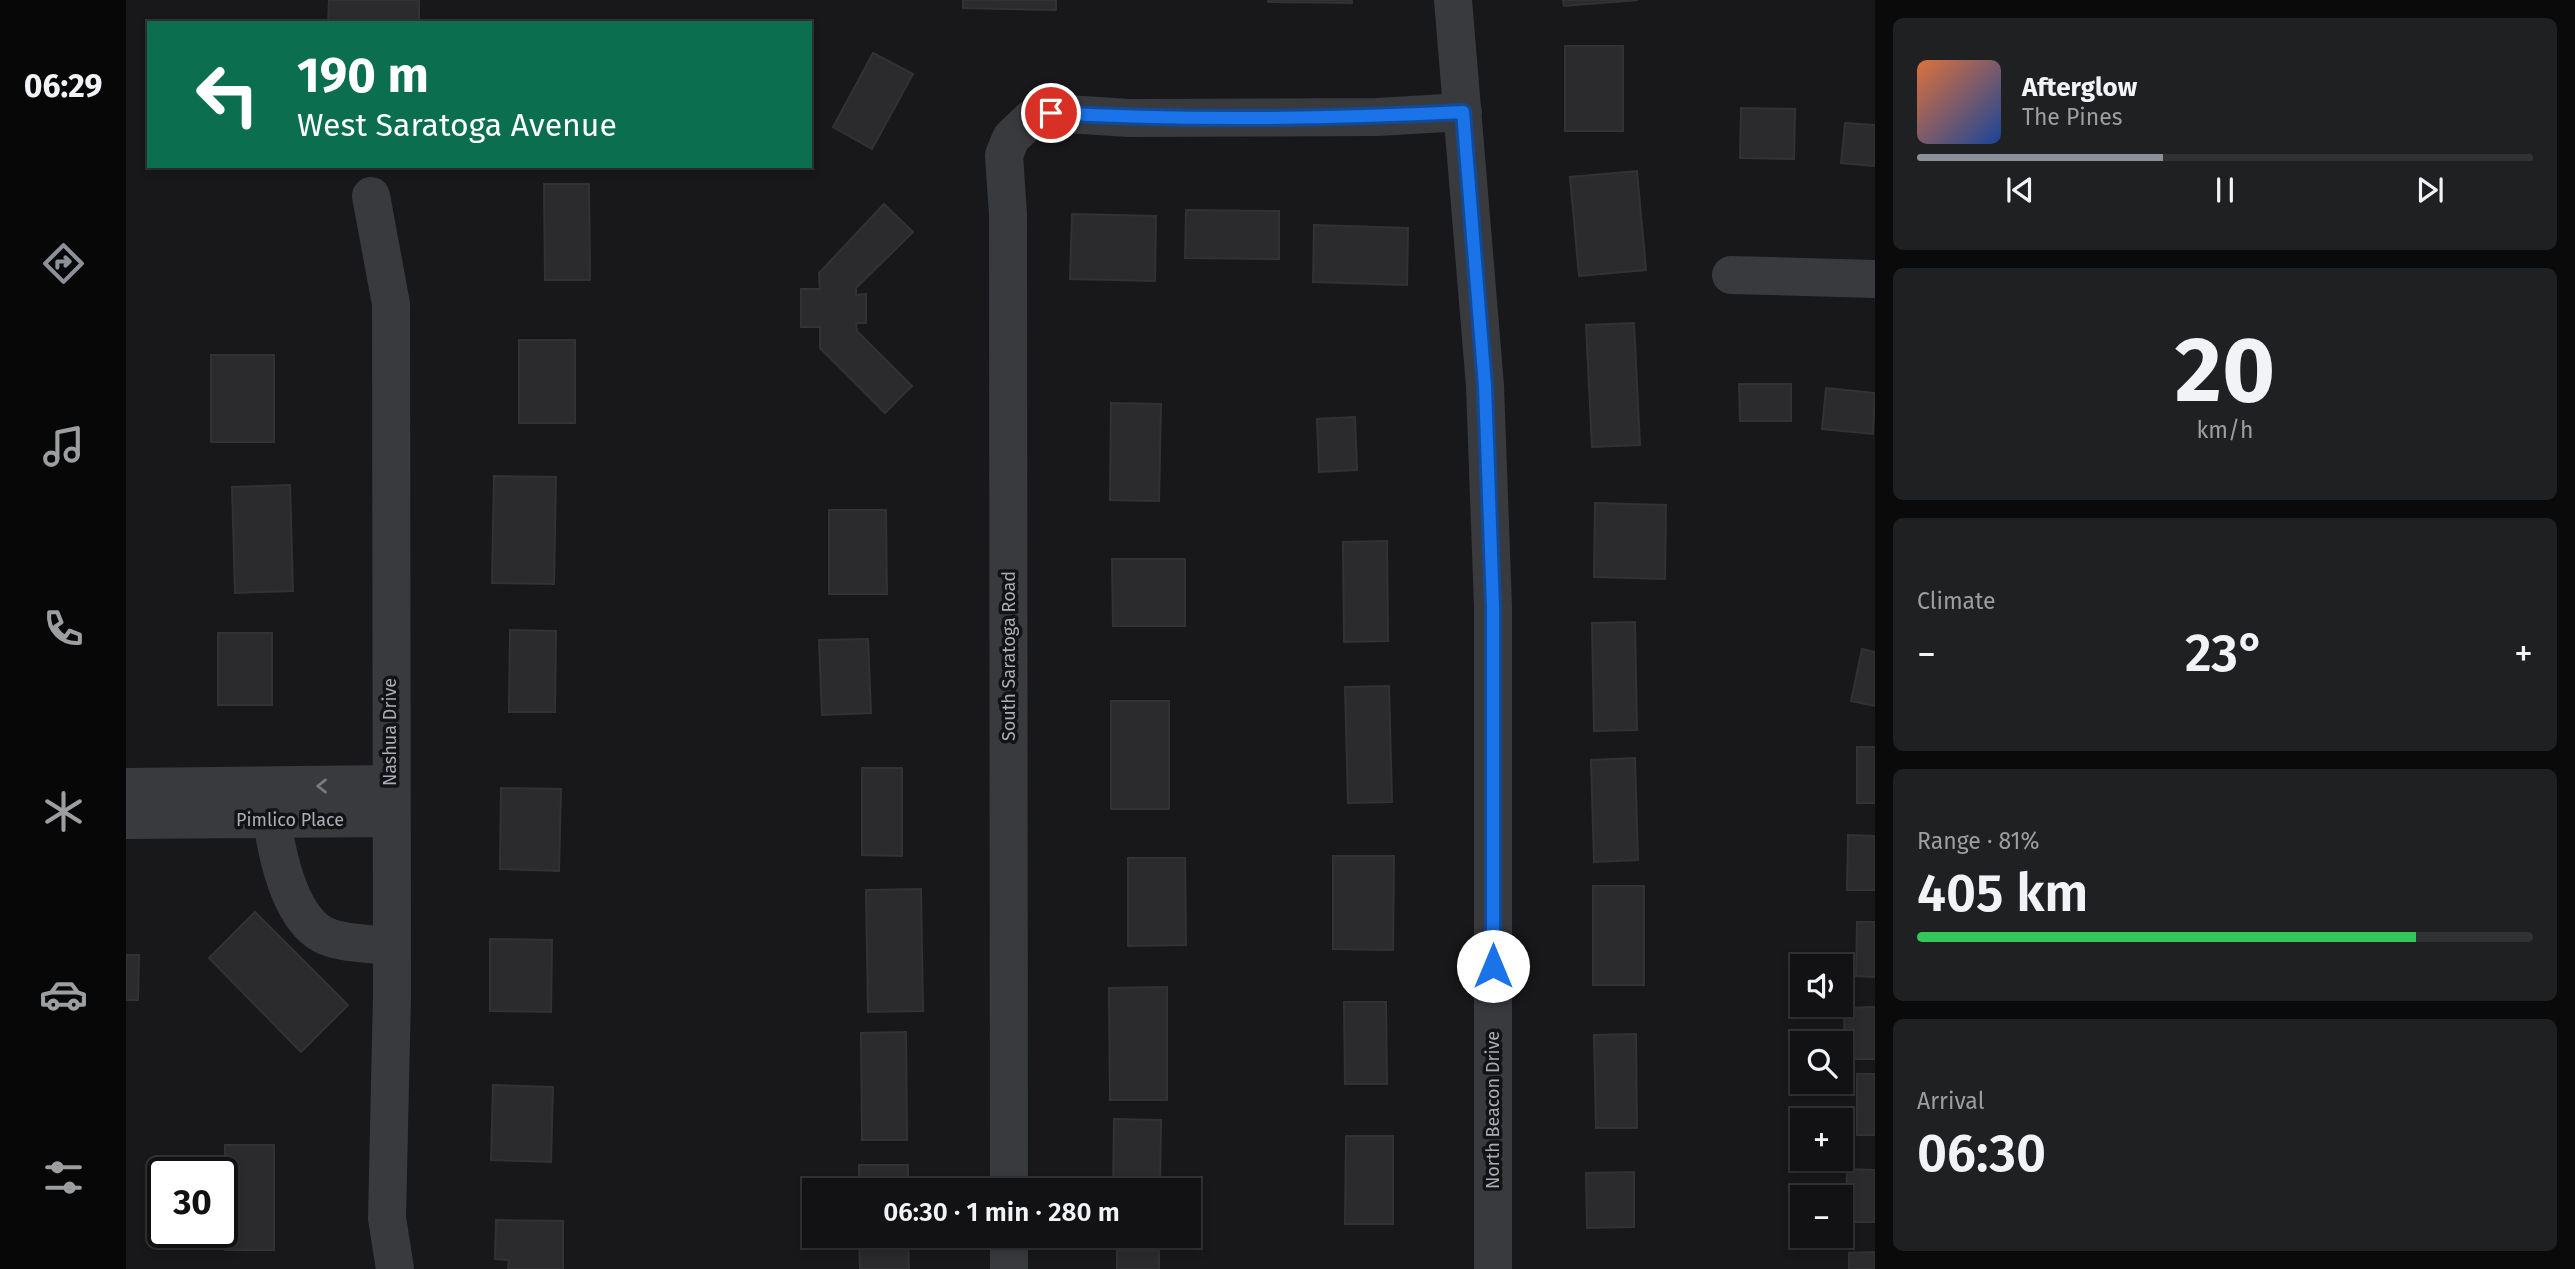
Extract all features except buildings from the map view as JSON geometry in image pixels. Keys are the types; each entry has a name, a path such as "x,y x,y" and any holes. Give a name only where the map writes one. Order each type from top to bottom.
{"street":[{"name":"North Beacon Drive","path":"1453,0 1485,386 1493,593 1493,1269"},
{"name":"South Saratoga Road","path":"1009,1178 1008,215 1004,155 1011,138 1020,126 1032,118 1051,113 1142,118 1377,117 1463,112"},
{"name":"Nashua Drive","path":"372,196 391,304 392,946 387,1218 395,1269"},
{"path":"1731,275 1875,279"},
{"name":"Pimlico Place","path":"126,787 272,820 390,801"},
{"name":"Pimlico Place","path":"126,820 189,803 390,801"},
{"path":"272,820 282,873 303,915 330,938 392,946"},
{"path":"1009,1248 1009,1269"}],"route":[{"path":"1051,113 1129,118 1377,117 1463,112 1485,386 1493,607 1493,966"}]}
